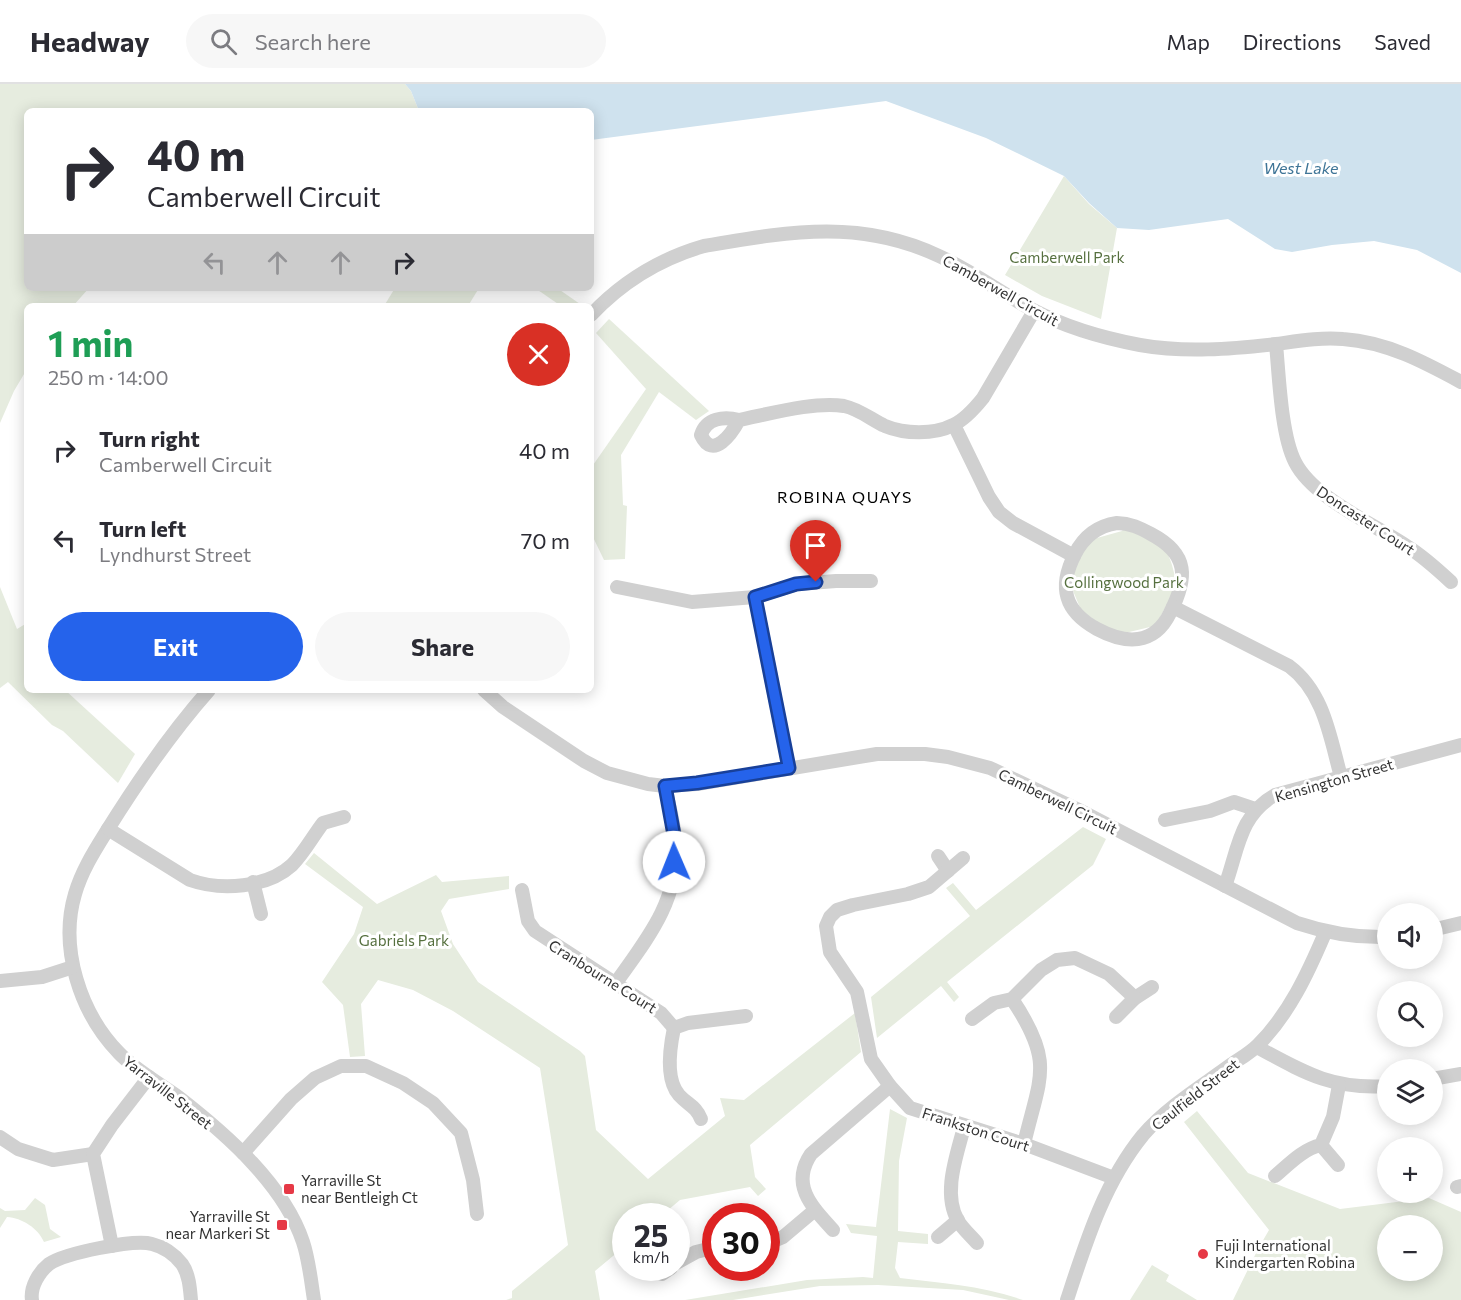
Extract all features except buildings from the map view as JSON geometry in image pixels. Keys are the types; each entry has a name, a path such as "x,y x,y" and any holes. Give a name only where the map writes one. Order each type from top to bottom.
{"street":[{"name":"Camberwell Circuit","path":"594,312 617,289 635,276 673,256 704,246 816,230 861,233 912,245 957,265 1034,311 1074,329 1143,346 1190,350 1276,344 1299,340 1343,339 1377,345 1416,357 1461,382"},
{"path":"740,420 826,405 846,407 903,432 940,430 954,425 974,409 983,398 1034,311"},
{"name":"Doncaster Court","path":"1276,344 1288,445 1302,474 1325,495 1424,558 1451,582"},
{"path":"954,425 989,497 999,512 1013,523 1074,556"},
{"path":"1127,523 1167,542 1177,555 1183,582 1173,607 1165,622 1152,634 1128,641 1109,636 1083,622 1077,616 1068,601 1066,573 1085,538 1101,527 1127,523"},
{"path":"617,587 692,602 755,597 796,584 871,581"},
{"path":"755,597 789,768"},
{"path":"1173,607 1283,663 1304,679 1317,697 1341,777"},
{"name":"Yarraville Street","path":"203,693 131,791 82,873 75,896 70,937 73,967 79,987 97,1025 119,1054 182,1100 243,1153 271,1185 293,1218 303,1244 314,1300"},
{"name":"Camberwell Circuit","path":"487,693 503,707 584,761 607,773 632,781 665,786 707,782 853,757 901,753 948,757 990,768 1079,810 1297,922 1325,933 1377,938"},
{"name":"Kensington Street","path":"1225,886 1242,831 1255,809 1263,802 1275,795 1461,745"},
{"path":"615,984 654,928 671,895 676,846 665,786"},
{"path":"1166,820 1219,809 1234,802 1255,809"},
{"path":"108,829 190,880 219,887 264,880 286,870 298,858 323,823 344,817"},
{"path":"938,856 948,871"},
{"name":"Frankston Court","path":"963,858 929,887 837,910 826,926 830,952 857,992 871,1059 890,1086 910,1108 964,1127 1024,1144 1114,1178"},
{"path":"253,882 261,914"},
{"name":"Cranbourne Court","path":"522,890 528,921 535,931 661,1013 675,1028"},
{"path":"1443,927 1461,923"},
{"name":"Caulfield Street","path":"1067,1300 1094,1220 1114,1178 1144,1134 1177,1104 1257,1047 1276,1025 1304,981 1325,933"},
{"path":"972,1019 994,1003 1012,999 1041,970 1057,960 1075,958 1109,974 1135,998"},
{"path":"0,981 42,977 73,967"},
{"path":"1116,1017 1135,998 1152,987"},
{"path":"1012,999 1034,1036 1040,1055 1042,1077 1024,1144"},
{"path":"701,1119 697,1110 677,1093 674,1087 669,1050 675,1028 688,1023 746,1016"},
{"path":"1257,1047 1299,1070 1340,1085 1377,1086"},
{"path":"243,1153 291,1099 315,1078 341,1066 366,1066 403,1083 434,1103 460,1133 473,1180 477,1214"},
{"path":"1443,1077 1461,1074"},
{"path":"112,1246 93,1154 149,1077"},
{"path":"1321,1145 1333,1117 1340,1085"},
{"path":"833,1230 815,1210 802,1184 801,1174 805,1163 811,1154 890,1086"},
{"path":"964,1127 955,1161 951,1201 958,1220 977,1243"},
{"path":"0,1137 18,1149 53,1160 93,1154"},
{"path":"1321,1145 1338,1165"},
{"path":"1275,1176 1303,1154 1321,1145"},
{"path":"780,1239 815,1210"},
{"path":"938,1238 958,1220"},
{"path":"32,1300 31,1294 37,1278 47,1266 60,1257 143,1242 165,1249 184,1266 189,1280 191,1300"}],"green space":[{"path":"0,84 405,84 411,91 418,108 24,108 24,291 86,291 76,303 24,303 24,374 0,423"},
{"name":"Camberwell Park","path":"1064,176 1089,204 1117,228 1101,319 1042,296 1005,275"},
{"path":"393,291 477,291 470,303 386,303"},
{"path":"539,291 561,291 579,303 557,303"},
{"path":"609,319 709,411 696,420 659,392 621,455 623,505 627,506 625,559 604,560 594,539 594,464 646,389 596,333"},
{"name":"Collingwood Park","path":"1126,526 1159,543 1169,556 1175,577 1180,581 1154,628 1113,634 1081,610 1071,586 1070,574 1093,536 1097,538 1122,531"},
{"path":"0,587 17,629 24,625 24,693 68,693 135,754 118,783 63,731 52,725 8,682 0,688"},
{"path":"1083,827 1106,839 1093,865 947,982 959,997 954,1002 941,986 877,1038 871,997 970,916 946,888 953,883 976,910"},
{"name":"Gabriels Park","path":"314,853 377,904 436,875 442,882 509,876 509,889 449,899 441,911 453,944 478,982 585,1056 596,1130 648,1179 725,1116 720,1098 744,1100 855,1013 861,1052 750,1145 755,1177 766,1189 758,1196 750,1187 680,1200 676,1203 612,1203 612,1257 595,1271 600,1300 506,1300 512,1298 512,1291 568,1245 540,1068 453,1011 413,990 378,980 361,1004 365,1056 350,1057 343,1005 322,982 354,934 363,907 305,864"},
{"path":"890,1109 907,1118 899,1161 898,1231 928,1234 928,1244 898,1242 895,1268 900,1278 978,1288 1023,1300 1009,1300 963,1290 878,1285 820,1286 733,1300 685,1300 807,1280 873,1278 877,1236 851,1233 846,1224 876,1227"},
{"path":"1197,1111 1248,1173 1340,1209 1389,1203 1440,1203 1461,1212 1461,1300 1233,1300 1269,1230 1184,1122"},
{"path":"35,1198 45,1205 50,1229 61,1237 44,1242 34,1228 7,1217 0,1228 0,1208 5,1211 25,1210"},
{"path":"1152,1265 1169,1275 1166,1281 1197,1300 1130,1300"}],"water":[{"name":"West Lake","path":"405,84 1461,84 1461,273 1417,250 1374,241 1292,252 1275,249 1228,219 1149,230 1117,228 1064,176 986,138 886,101 594,140 594,108 418,108 411,91"}],"place":[{"name":"Yarraville St near Bentleigh Ct","path":"289,1189"},
{"name":"Yarraville St near Markeri St","path":"282,1225"},
{"name":"Fuji International Kindergarten Robina","path":"1203,1254"}],"district":[{"name":"ROBINA QUAYS","path":"845,496"}],"route":[{"path":"674,862 676,846 665,786 729,779 789,768 755,597 796,584 816,582"}]}
